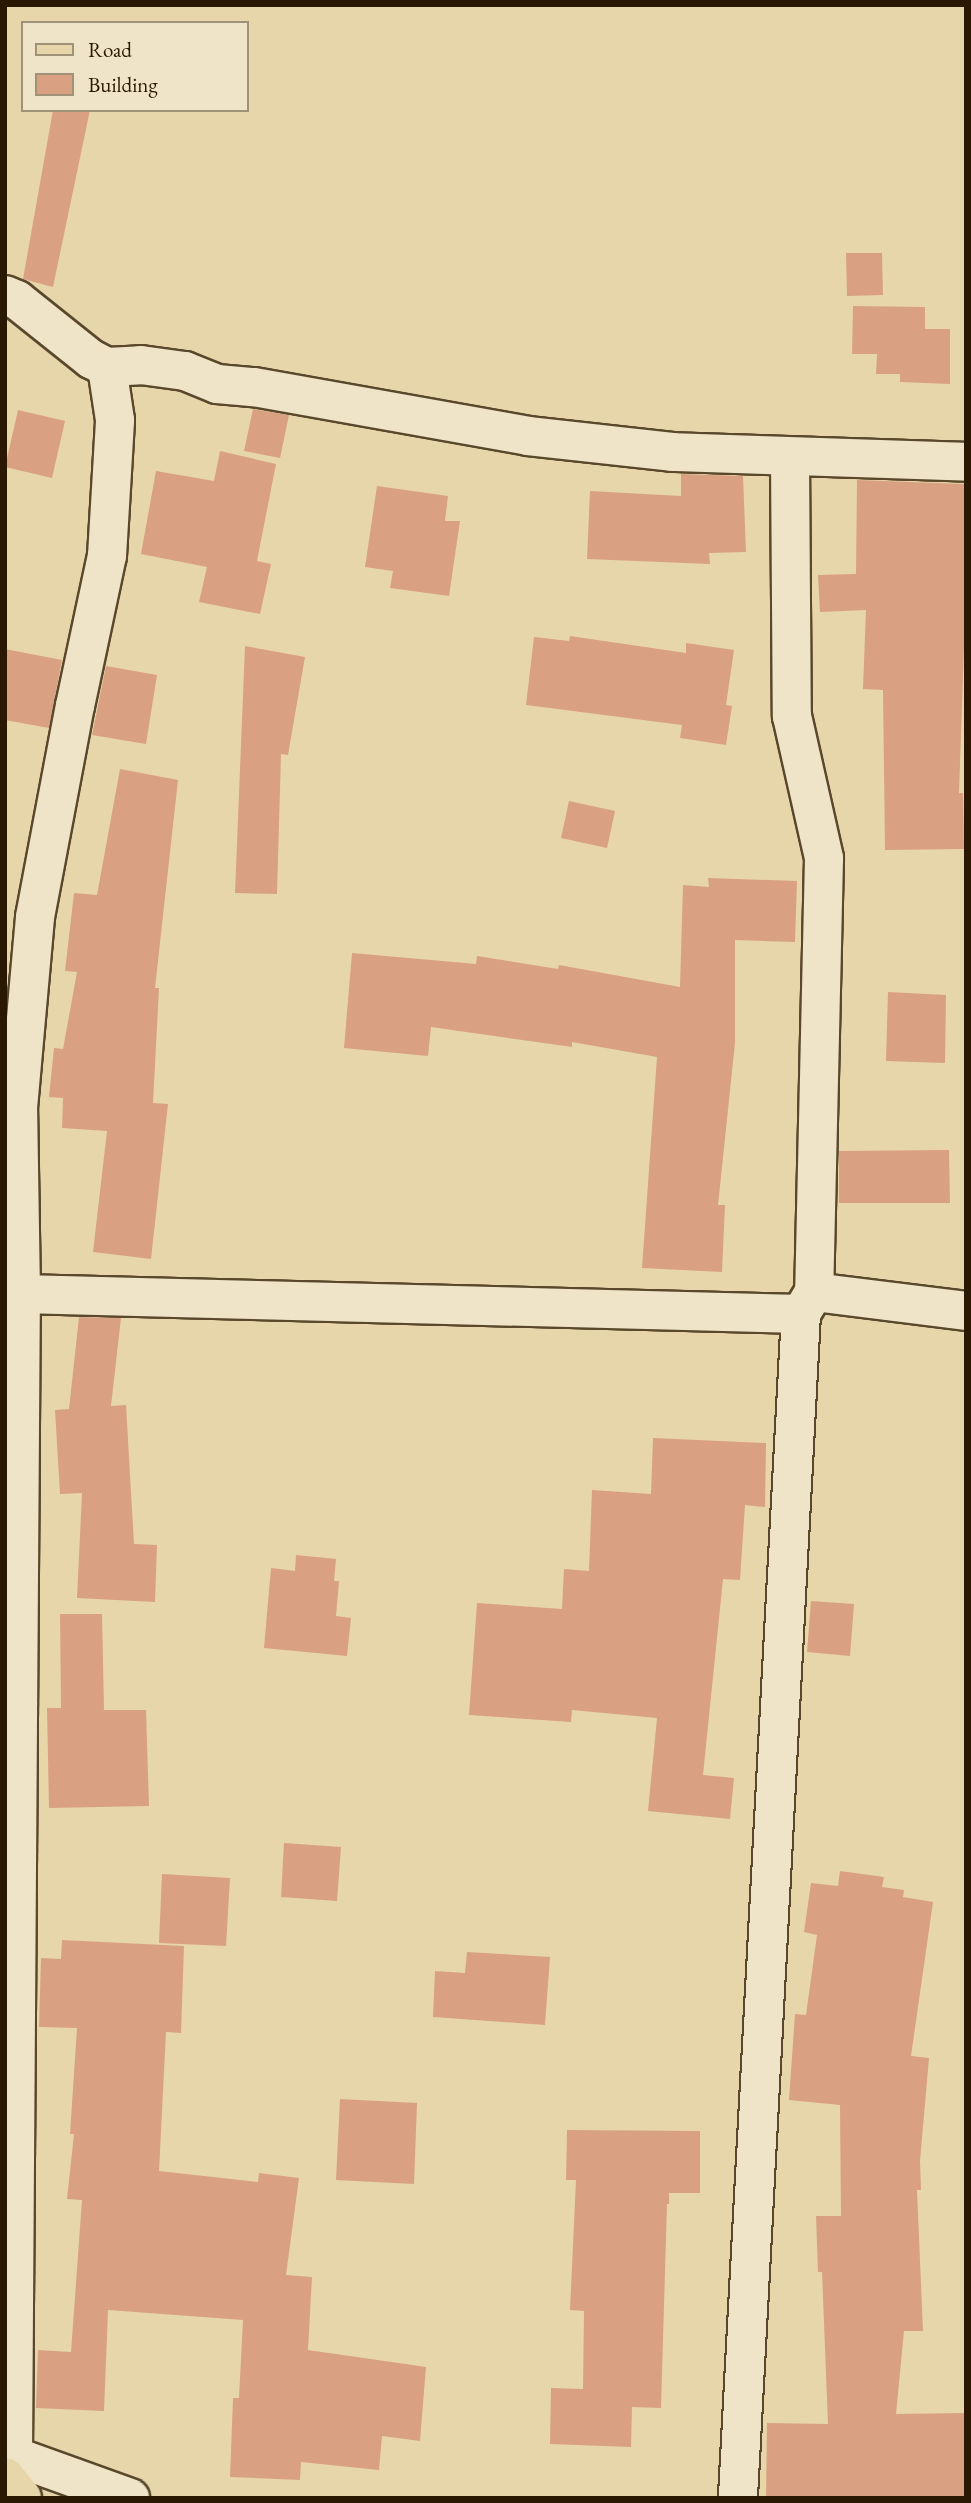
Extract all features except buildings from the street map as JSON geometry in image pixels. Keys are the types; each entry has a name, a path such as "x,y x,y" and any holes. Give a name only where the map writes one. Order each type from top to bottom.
{"main road":[{"path":"8,2462 22,2498"}],"street":[{"path":"5,295 17,300 91,359 107,367 141,365 185,371 217,384 254,387 528,436 673,452 966,462"},
{"path":"107,367 115,420 107,556 35,917 18,1108 21,1294 8,2462 130,2498"},
{"path":"738,2498 807,1303 824,858 792,716 790,458"},
{"path":"21,1294 807,1303 966,1311"}]}
